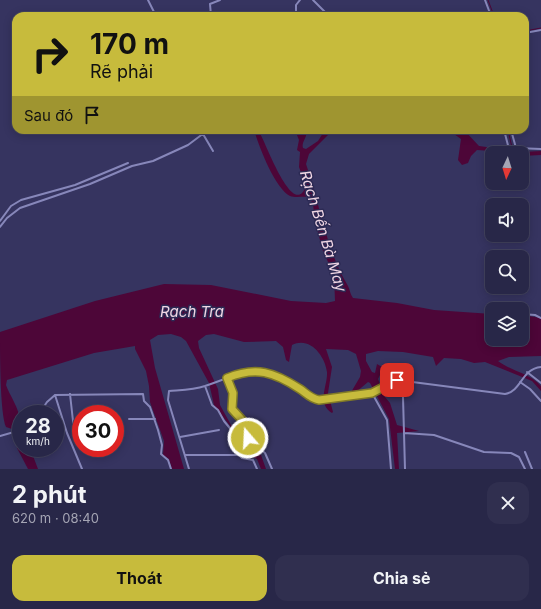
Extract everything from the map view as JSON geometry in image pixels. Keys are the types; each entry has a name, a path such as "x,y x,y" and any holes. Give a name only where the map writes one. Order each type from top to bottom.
{"street":[{"path":"148,0 154,12"},
{"path":"211,12 210,4 220,0"},
{"path":"296,12 296,5 300,0"},
{"path":"313,0 325,12"},
{"path":"485,0 490,12"},
{"path":"529,32 541,30"},
{"path":"0,227 7,218 20,208 90,184 132,166 153,161 188,145 204,134 213,151"},
{"path":"505,134 508,146"},
{"path":"512,134 516,148 541,149"},
{"path":"0,221 11,206 21,200 75,185 128,163"},
{"path":"529,315 535,315 541,318"},
{"path":"189,469 167,393 169,391 205,386 242,372 257,371 281,378 311,398 320,400 372,392 394,381 504,394 511,392 526,373 541,367"},
{"path":"526,373 541,383"},
{"path":"227,378 233,393 232,409 243,421 249,441 265,453 272,469"},
{"path":"394,381 403,394 405,469"},
{"path":"521,381 541,401"},
{"path":"205,386 212,405 218,410 224,421 233,432 239,455"},
{"path":"372,392 387,420 391,469"},
{"path":"45,405 55,395 142,393 144,401 150,408 155,419 162,444 161,454 168,460 171,469"},
{"path":"70,394 72,409"},
{"path":"55,395 67,433 82,469"},
{"path":"129,419 155,419"},
{"path":"180,437 219,430"},
{"path":"1,435 12,432"},
{"path":"404,433 434,435 484,452 511,453 519,457 525,469"},
{"path":"524,452 532,469"},
{"path":"185,455 239,455 242,458 253,460 257,469"}],"water":[{"name":"Rạch Tra","path":"255,134 260,134 287,186 294,193 300,194 306,186 299,167 300,152 297,150 299,140 297,134 306,134 303,148 306,149 318,141 322,134 329,134 309,154 306,164 334,257 353,298 397,303 434,310 485,314 485,346 529,346 529,316 541,318 541,356 509,357 498,361 531,378 541,386 541,391 532,381 485,362 474,363 461,359 444,358 436,366 433,357 403,352 378,351 366,354 366,361 372,372 375,373 377,364 387,370 387,373 380,375 378,379 385,397 390,403 397,425 419,431 397,433 399,469 395,469 389,419 370,383 368,382 355,393 350,394 360,377 361,371 356,354 348,350 326,349 332,367 328,393 332,413 327,409 324,399 327,377 326,366 320,354 310,345 299,343 292,345 289,362 286,360 283,347 276,341 244,342 214,334 206,335 198,341 199,348 218,389 220,405 231,425 240,432 240,442 261,455 266,469 261,469 257,459 241,451 237,447 234,431 214,405 209,383 186,341 181,337 171,334 158,335 150,340 155,368 184,469 172,469 169,459 163,455 164,441 150,402 146,371 135,349 135,346 94,353 7,380 6,385 15,405 12,405 12,429 6,427 4,420 1,382 0,332 95,301 164,284 211,285 291,301 326,303 335,301 334,275 323,251 315,222 313,204 309,197 290,196 284,192 264,158"},
{"path":"454,134 468,134 479,146 485,147 485,151 477,150 471,156 468,163 462,165 458,160 461,139"},
{"path":"541,151 541,155 529,156 529,152"},
{"name":"Rạch Tra","path":"22,457 33,457 38,469 28,469"}],"waterway":[{"path":"488,0 492,12"},
{"path":"529,30 541,28"},
{"path":"509,134 512,146"}],"route":[{"path":"248,438 243,421 232,409 233,393 227,378 242,372 257,371 270,374 281,378 300,389 311,398 319,400 372,393 397,380"}],"water label":[{"name":"Rạch Bến Bà May","path":"323,231"}]}
